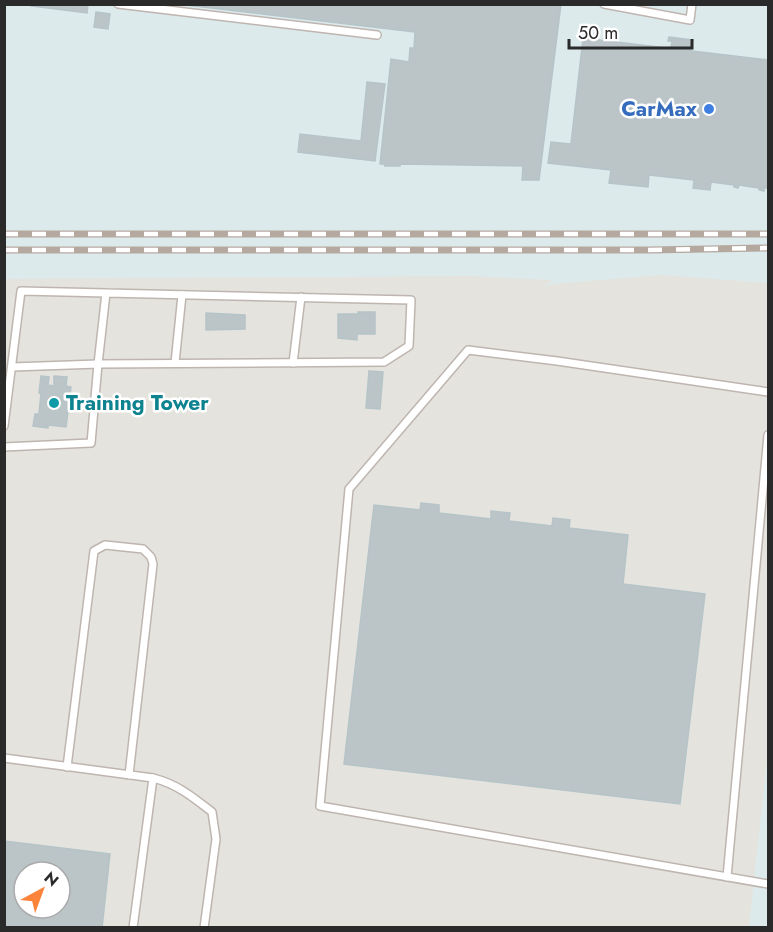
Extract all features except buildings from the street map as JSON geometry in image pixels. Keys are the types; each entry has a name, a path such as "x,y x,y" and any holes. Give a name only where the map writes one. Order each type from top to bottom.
{"lane":[{"path":"118,4 377,35"},
{"path":"604,4 690,20 692,4"},
{"path":"4,426 21,291 411,300 409,346 384,362 98,364 12,367"},
{"path":"4,447 91,443 106,293"},
{"path":"175,363 182,295"},
{"path":"293,363 301,297"},
{"path":"768,392 468,350 349,489 320,806 768,884"},
{"path":"727,877 768,435"},
{"path":"67,767 94,551 105,545 143,549 151,556 153,564 129,775"},
{"path":"4,758 169,782 212,812 216,839 204,927"},
{"path":"133,927 153,778"}],"shaded area":[{"path":"662,275 768,283 768,750 749,927 5,927 4,279 469,276 552,280 544,287 552,284"}],"railway":[{"path":"4,234 768,234"},
{"path":"4,250 768,248"}],"place":[{"name":"CarMax","path":"709,109"},
{"name":"Training Tower","path":"54,403"}]}
